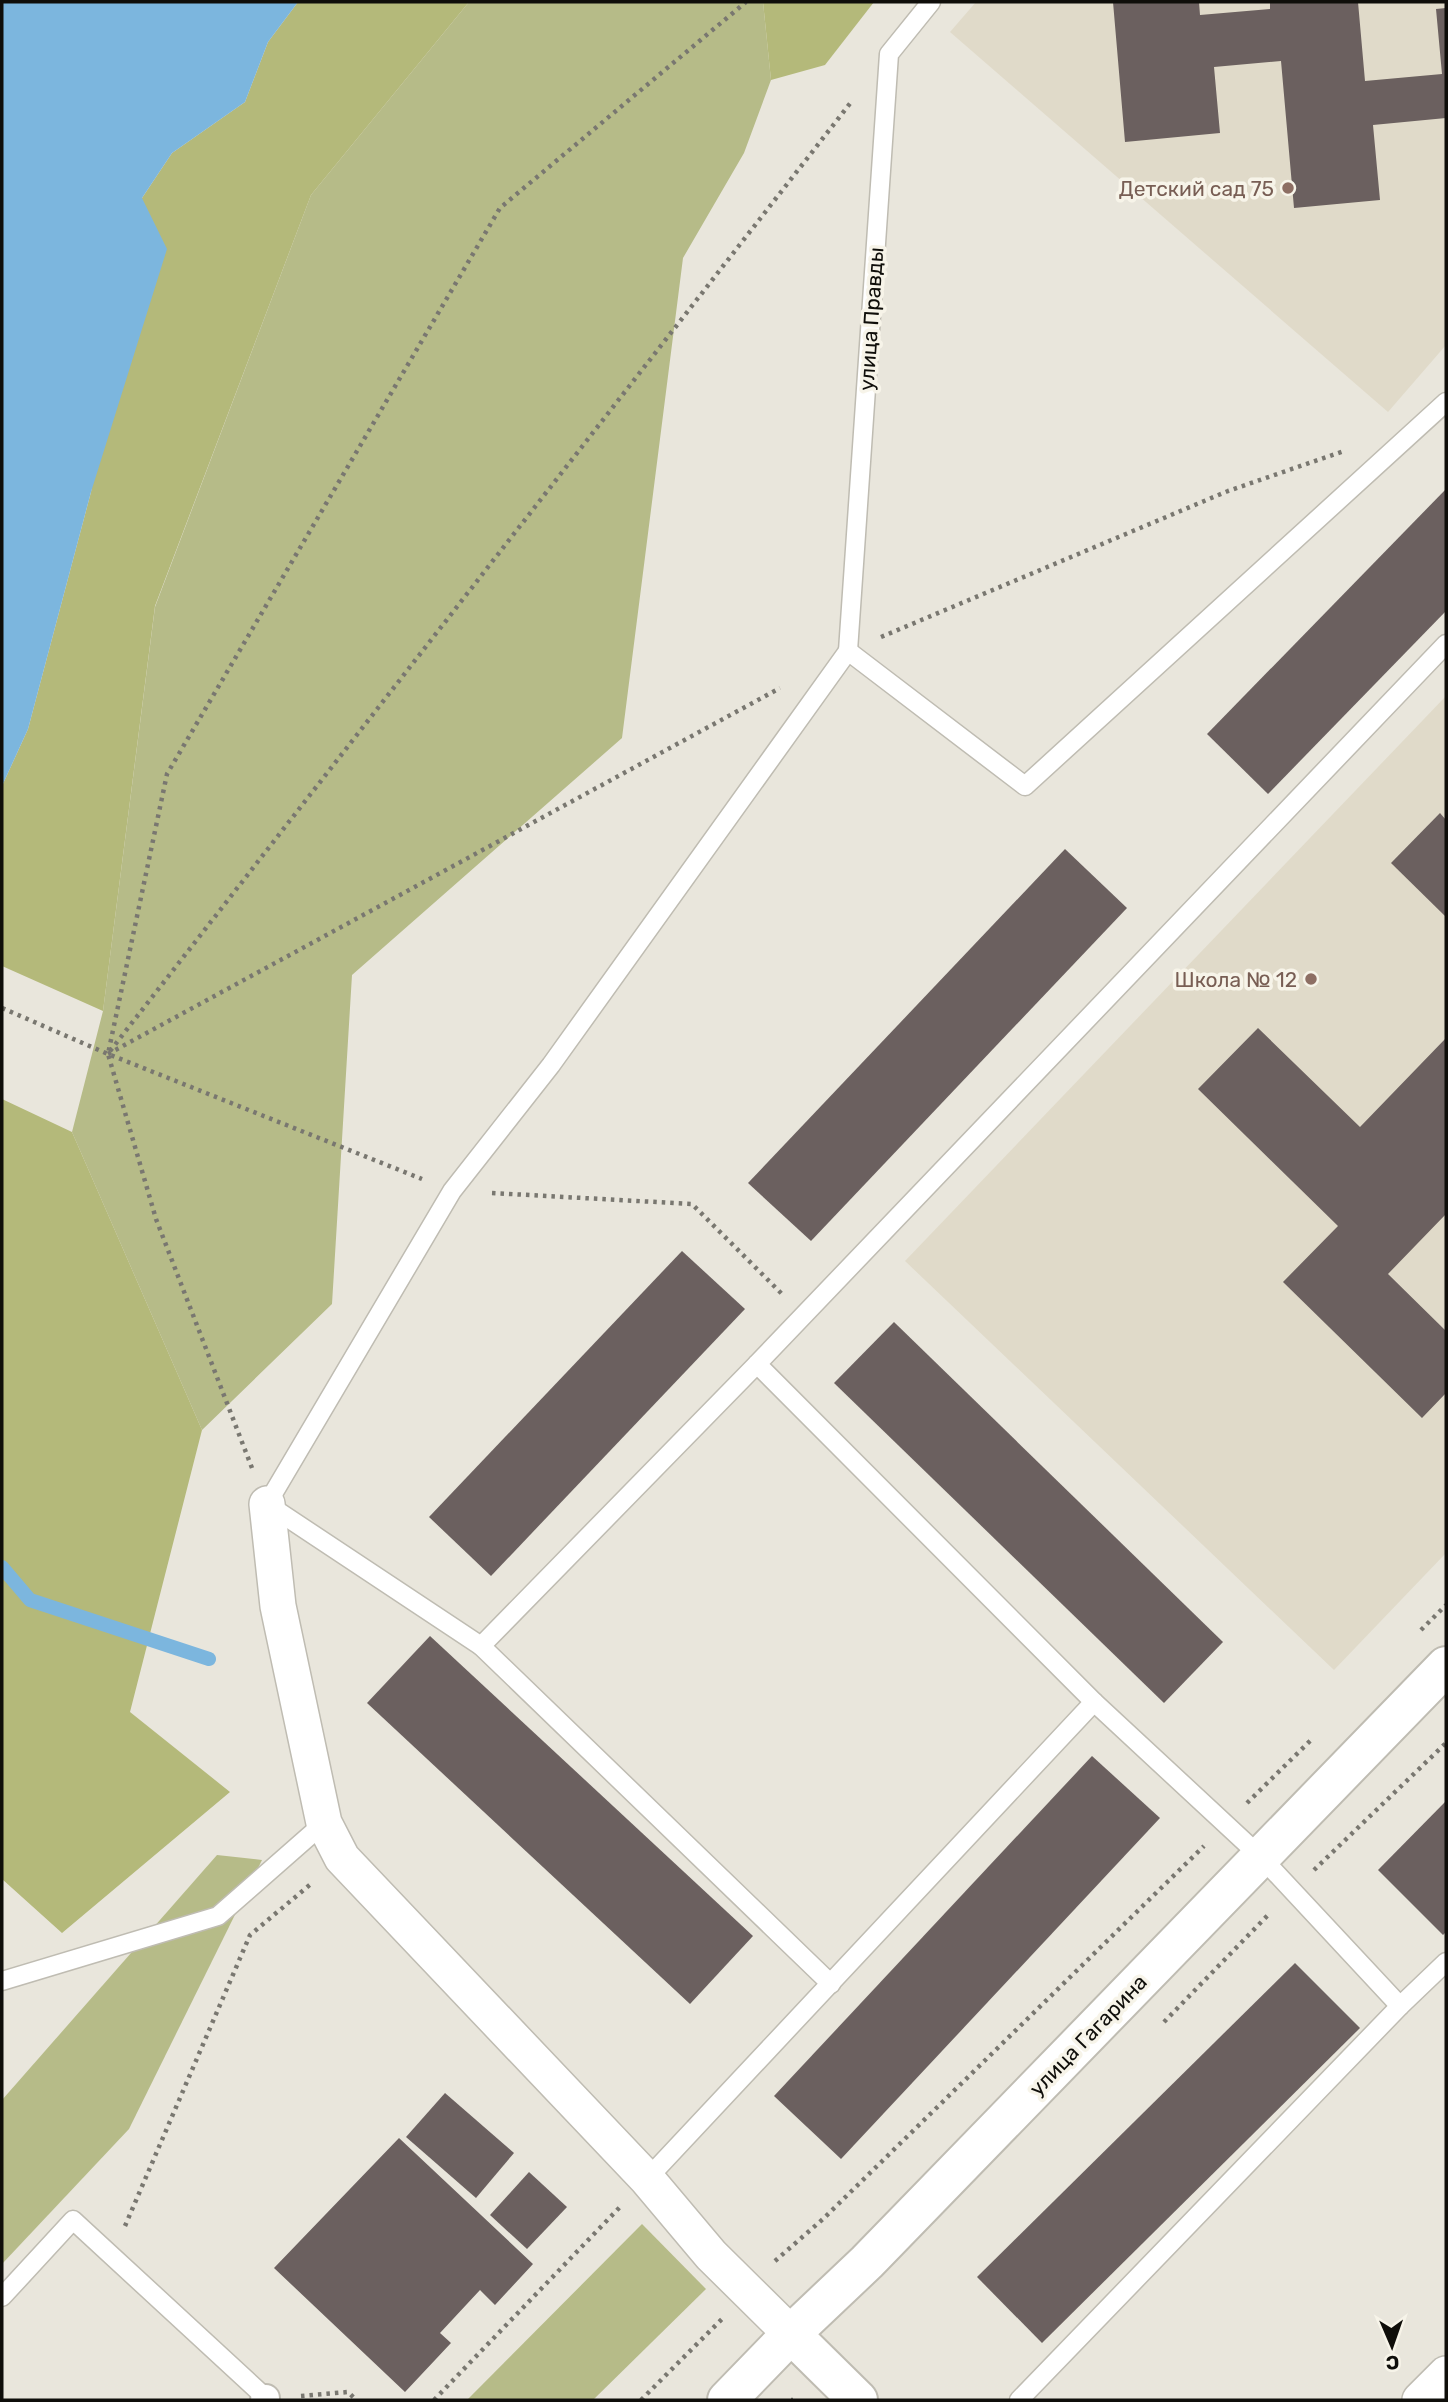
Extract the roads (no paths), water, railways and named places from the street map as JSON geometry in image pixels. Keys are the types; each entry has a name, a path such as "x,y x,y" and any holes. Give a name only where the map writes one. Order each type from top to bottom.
{"main road":[{"name":"улица Гагарина","path":"727,2400 867,2262 1446,1666"},
{"path":"791,2334 858,2400"}],"street":[{"path":"267,1504 278,1606 324,1823 342,1858 647,2179 711,2255 791,2334"},
{"path":"1420,2400 1446,2374"}],"lane":[{"name":"улица Правды","path":"848,651 889,54 931,2"},
{"path":"831,1984 481,1646 267,1504 452,1191 551,1065 848,651 1026,786 1446,402"},
{"path":"481,1646 757,1364 1446,644"},
{"path":"757,1364 1094,1702 1261,1857 1400,2006"},
{"path":"647,2179 1094,1702"},
{"path":"2,1982 218,1916 324,1823"},
{"path":"1019,2400 1400,2006 1446,1962"},
{"path":"2,2297 73,2220 265,2399"}],"water":[{"path":"2,2 298,2 268,42 245,102 172,153 142,198 167,249 91,492 28,729 2,786"}],"waterway":[{"path":"2,1567 30,1600 209,1659"}],"place":[{"name":"Детский сад 75","path":"1288,188"},
{"name":"Школа № 12","path":"1311,979"}]}
